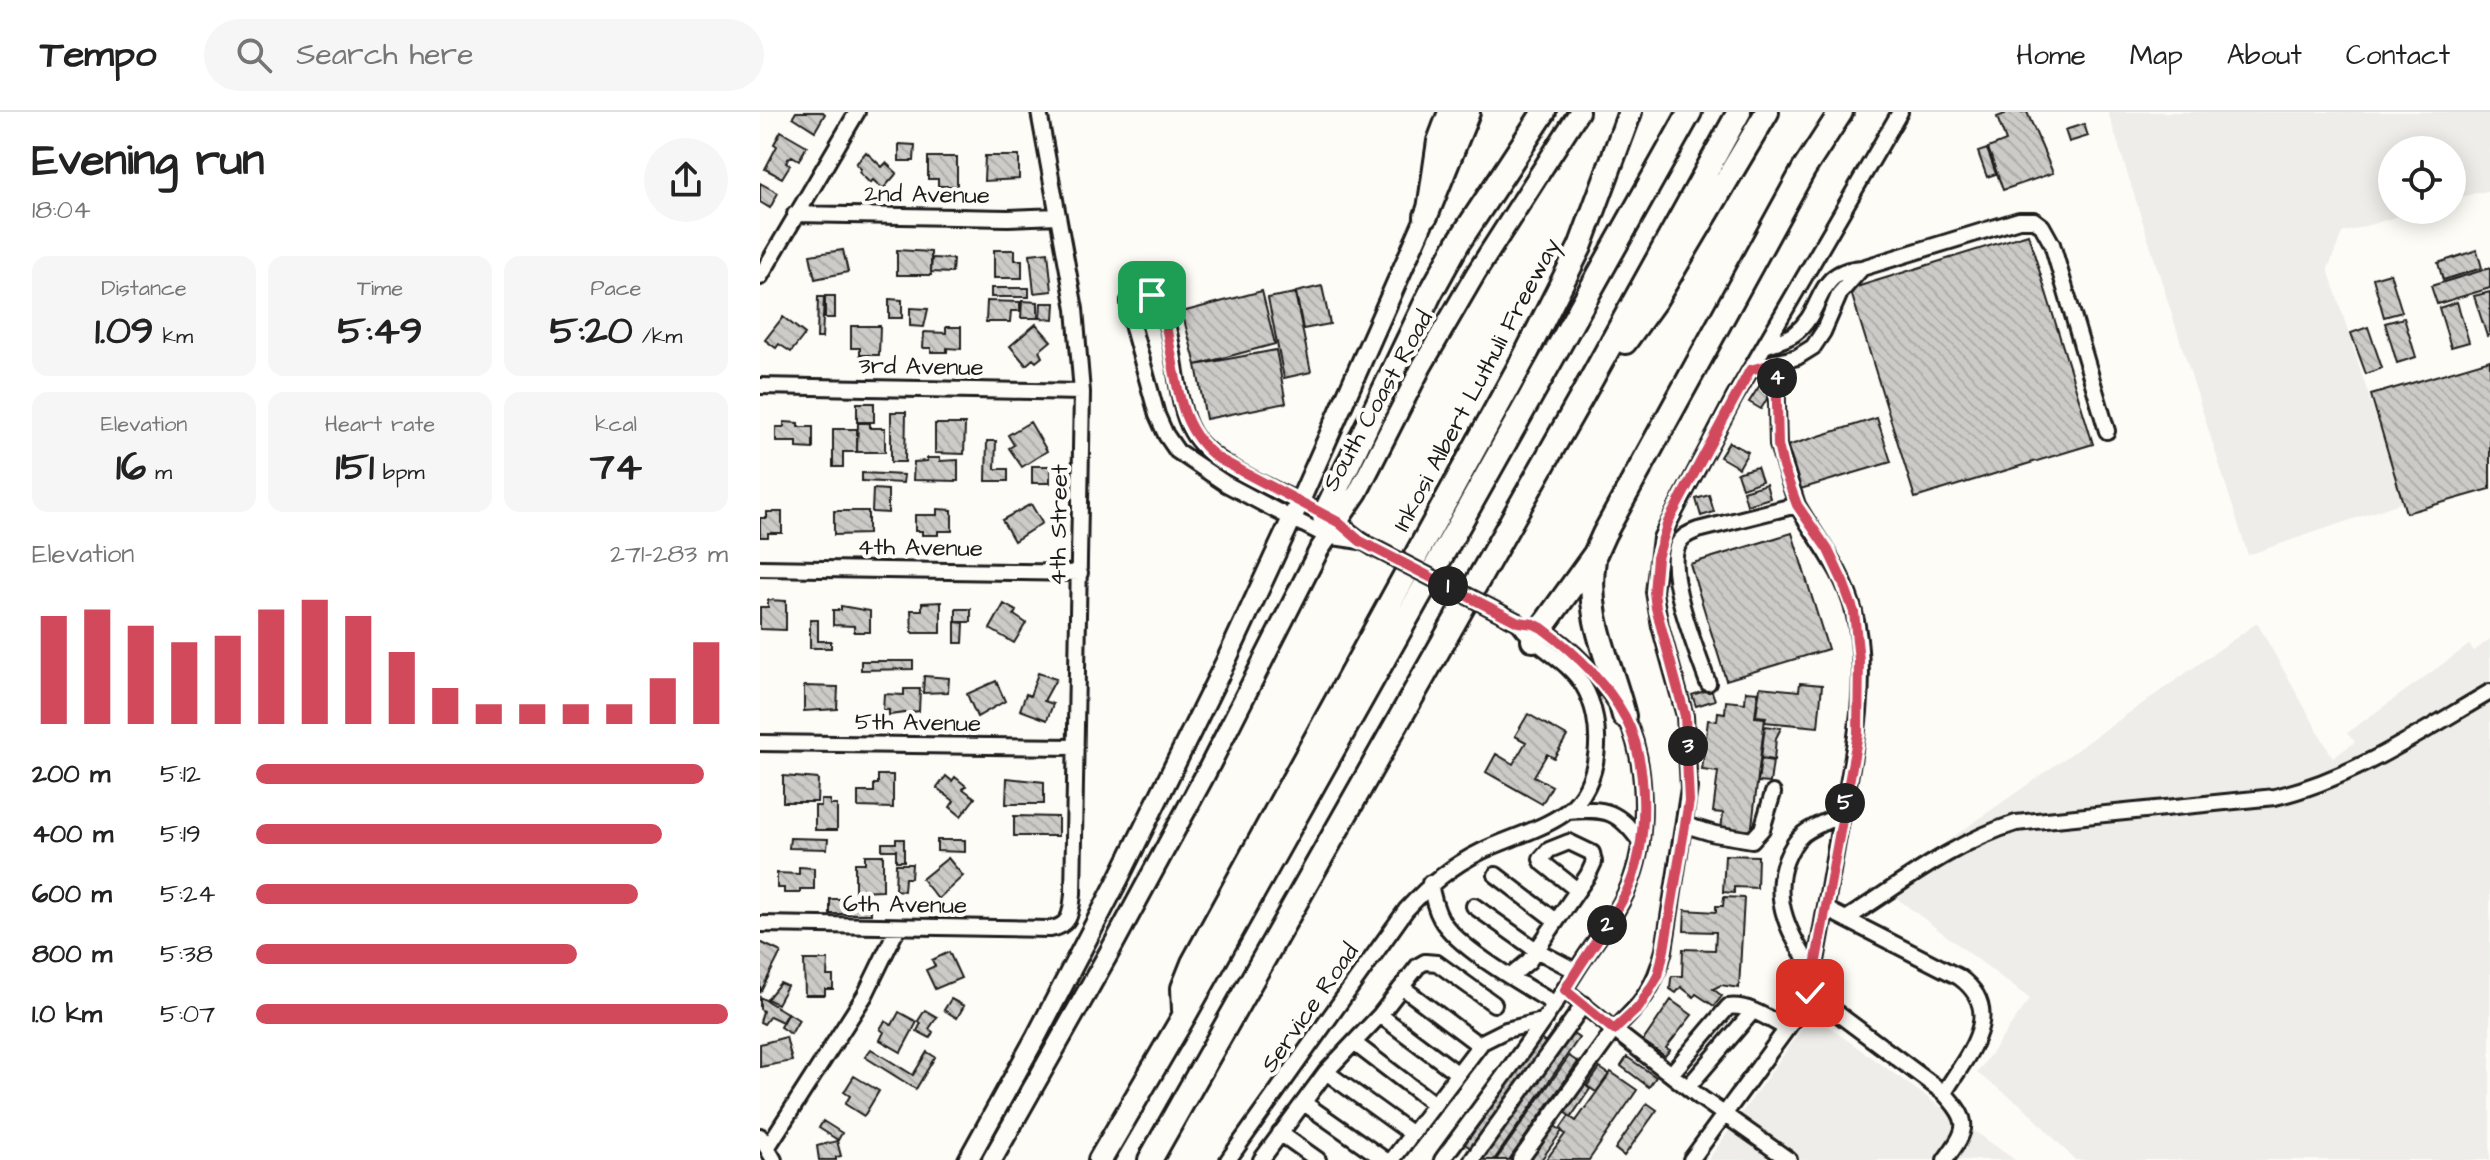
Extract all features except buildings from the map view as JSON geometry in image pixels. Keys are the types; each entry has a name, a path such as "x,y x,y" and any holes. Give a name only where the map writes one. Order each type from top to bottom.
{"highway":[{"path":"1426,216 1468,112"},
{"path":"1330,524 1405,344 1458,243 1544,112"},
{"name":"Inkosi Albert Luthuli Freeway","path":"1184,1016 1183,988 1193,963 1491,421 1580,247 1630,112"},
{"path":"1100,1160 1184,1016 1690,112"},
{"path":"1150,1160 1739,112"},
{"path":"1581,398 1656,299 1767,112"},
{"path":"1804,169 1828,112"},
{"path":"1538,634 1595,554 1804,169 1841,112"},
{"path":"1595,554 1592,612 1624,716"}],"main road":[{"name":"South Coast Road","path":"968,1160 1119,878 1225,663 1300,501 1426,216 1437,141 1448,112"},
{"name":"South Coast Road","path":"992,1160 1143,891 1330,524 1358,492 1422,366 1476,273 1579,112"}],"street":[{"path":"760,277 857,112"},
{"name":"4th Street","path":"1039,112 1075,309 1082,392 1071,913 1062,927 1050,929"},
{"path":"1520,1160 1614,1030 1639,1007 1658,976 1689,788 1685,716 1654,592 1657,558 1668,522 1750,370 1900,112"},
{"name":"2nd Avenue","path":"795,214 1058,216"},
{"path":"1765,346 1790,336 1800,328 1833,276 1843,270 1862,268 2030,219 2037,222 2052,244 2107,431"},
{"path":"1750,370 1805,353 1813,347 1840,293 1862,268"},
{"path":"1330,524 1292,518 1226,484 1177,451 1162,428 1146,377 1128,306 1132,297 1141,291 1152,295 1162,310 1188,425 1198,442 1219,459 1300,501 1330,524 1538,634 1587,666 1624,716 1637,756 1640,781 1641,843 1627,890 1565,990 1446,1159"},
{"path":"1691,1160 1810,993 1858,734 1858,638 1854,612 1828,550 1797,505 1778,445 1776,363"},
{"path":"1146,377 1174,366"},
{"name":"3rd Avenue","path":"760,386 1082,392"},
{"path":"1708,683 1679,593 1674,559 1679,542 1693,532 1797,505"},
{"name":"4th Avenue","path":"760,568 1080,573"},
{"path":"1538,634 1575,674 1591,702 1596,720 1598,739 1587,785 1568,811"},
{"path":"1846,919 1962,844 1991,831 2016,823 2275,797 2306,789 2355,770 2490,692"},
{"name":"5th Avenue","path":"760,743 1076,747"},
{"path":"1685,825 1752,840 1760,834 1773,793"},
{"name":"Service Road","path":"1228,1160 1406,910 1430,883 1480,852 1568,811 1599,809 1610,812 1622,820 1641,843"},
{"path":"1814,971 1782,909 1779,883 1787,858 1799,837 1843,814"},
{"path":"1496,875 1555,920"},
{"path":"1430,883 1440,918 1448,929 1555,1004"},
{"path":"1511,976 1529,961 1577,890"},
{"path":"1474,906 1536,950 1576,971"},
{"path":"1826,909 1959,977 1975,991 1983,1018 1977,1037 1944,1093"},
{"name":"6th Avenue","path":"760,924 1050,929"},
{"path":"767,1148 865,995 898,927"},
{"path":"1261,1160 1326,1072 1380,1015 1418,966 1433,962 1494,1004"},
{"path":"1402,987 1479,1045"},
{"path":"1565,990 1688,1087 1789,1160"},
{"path":"1810,993 1944,1093 1962,1113 1965,1126 1945,1160"},
{"path":"1472,1160 1584,1004"},
{"path":"1671,1074 1725,1009 1737,1006 1753,1011 1787,1029"},
{"path":"1688,1087 1753,1011"},
{"path":"1380,1015 1457,1073"},
{"path":"1392,1160 1479,1045 1493,1035 1542,1021"},
{"path":"1354,1043 1434,1104"},
{"path":"1326,1072 1412,1134"},
{"path":"1304,1103 1385,1160"},
{"path":"1280,1133 1318,1160"}],"shaded area":[{"path":"2108,112 2490,112 2490,192 2466,196 2466,136 2378,136 2378,222 2342,233 2328,269 2403,502 2248,555"},
{"path":"2257,623 2333,758 2355,742 2347,733 2469,645 2474,651 2490,639 2490,1160 2075,1160 2024,1107 1977,1073 2030,999 1882,887"},
{"path":"1812,1015 2015,1160 1708,1160"}],"route":[{"path":"1152,295 1166,321 1188,425 1206,450 1338,522 1360,541 1518,622 1542,628 1587,666 1624,716 1637,756 1642,793 1643,828 1639,857 1619,907 1565,990 1614,1030 1639,1007 1658,976 1689,801 1685,716 1660,626 1654,592 1661,538 1750,370 1776,363 1776,417 1783,467 1800,511 1828,550 1843,582 1854,612 1858,638 1858,734 1810,993"}]}
